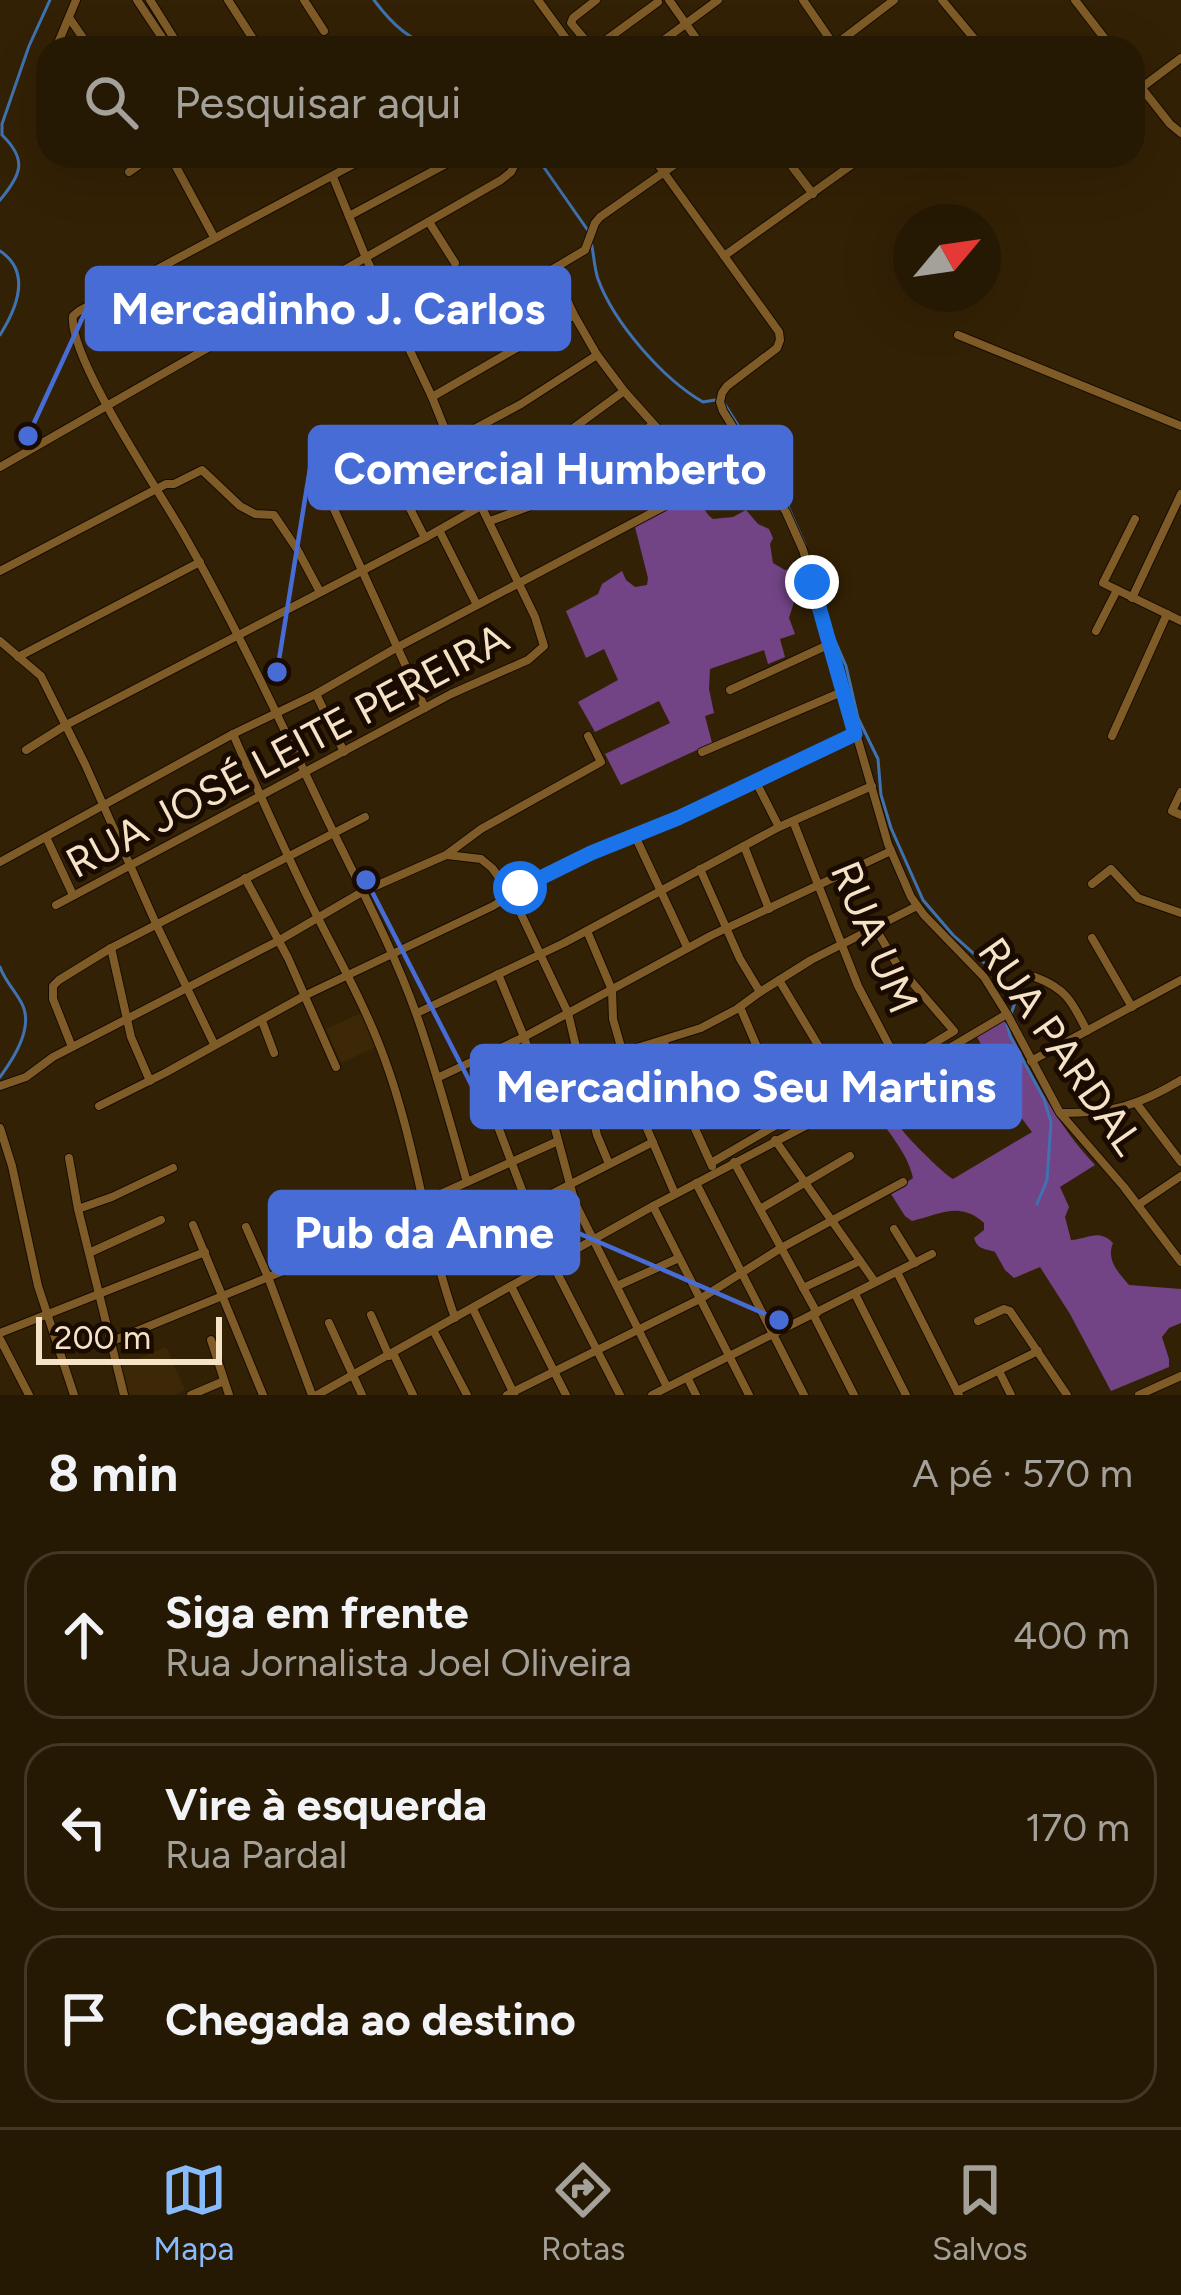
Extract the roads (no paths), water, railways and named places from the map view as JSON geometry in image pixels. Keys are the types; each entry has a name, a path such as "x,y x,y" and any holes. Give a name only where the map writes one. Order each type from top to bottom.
{"street":[{"path":"61,36 76,0"},
{"path":"137,0 161,36"},
{"path":"150,0 172,36"},
{"path":"228,0 251,36"},
{"path":"304,0 324,31"},
{"path":"538,0 564,36 575,28"},
{"path":"579,36 573,18 596,0"},
{"path":"670,36 718,0"},
{"path":"803,0 827,36"},
{"path":"848,36 894,0"},
{"path":"943,0 972,36"},
{"path":"1076,0 1103,36"},
{"path":"603,36 663,1 694,36"},
{"path":"69,17 82,36"},
{"path":"1145,77 1181,58"},
{"path":"1145,93 1181,134"},
{"path":"129,172 135,168"},
{"path":"177,168 214,237"},
{"path":"348,168 74,316 73,330 108,406 162,486 239,636 391,953 416,1013 467,1182"},
{"path":"349,216 439,168"},
{"path":"0,467 428,222 506,176 511,168"},
{"name":"RUA PARDAL","path":"660,168 780,336 777,348 722,393 720,402 794,529 891,851 917,906 976,968 1007,1014 1060,1113 1181,1262"},
{"path":"410,349 589,247 601,217 671,168"},
{"path":"793,168 813,194"},
{"path":"724,256 848,168"},
{"path":"333,177 518,584"},
{"path":"428,222 454,263"},
{"path":"553,270 597,355 701,486"},
{"path":"432,397 574,315"},
{"path":"958,334 1181,426"},
{"path":"450,442 597,355"},
{"path":"470,483 568,432 624,391"},
{"path":"490,521 608,470 652,424"},
{"path":"0,862 752,460"},
{"path":"0,571 202,470 249,512 274,515 320,592"},
{"path":"401,491 425,538"},
{"path":"1132,598 1181,494"},
{"path":"328,496 424,708"},
{"path":"26,750 481,506"},
{"path":"1136,519 1103,583 1181,620"},
{"path":"440,530 477,605"},
{"path":"18,657 200,562"},
{"name":"RUA JOSÉ LEITE PEREIRA","path":"56,905 424,708 528,660 544,646 518,584"},
{"path":"1096,631 1117,590"},
{"path":"1112,736 1167,614"},
{"path":"0,641 41,676 214,1044"},
{"path":"730,690 830,644"},
{"path":"703,752 844,691"},
{"path":"316,694 344,752"},
{"path":"232,734 287,856 350,975 384,1057 455,1318"},
{"path":"99,1106 304,996 591,853 855,734"},
{"path":"0,1086 26,1077 53,1057 278,941 362,892 446,855 601,762 588,736"},
{"name":"RUA UM","path":"756,782 779,827"},
{"path":"416,1013 587,931 779,827 872,786"},
{"path":"1181,791 1172,811 1181,815"},
{"path":"72,1047 53,999 53,986 111,948 364,817"},
{"name":"RUA UM","path":"794,821 868,1006 893,1053 910,1065"},
{"path":"635,836 687,947"},
{"path":"46,837 73,895"},
{"path":"744,846 769,909"},
{"path":"437,1078 524,1037 687,947 891,851"},
{"path":"446,855 481,859 512,895 568,1013 596,1135 609,1165"},
{"path":"1092,884 1111,868 1138,898 1181,913"},
{"path":"700,869 760,992"},
{"path":"245,878 336,1067"},
{"path":"541,1086 624,1052 701,1028 842,943 917,906"},
{"path":"246,1227 314,1395 695,1183 790,1118 910,1065 954,1031 898,966 875,928"},
{"path":"587,931 612,990 613,1019 640,1110 675,1194"},
{"path":"1092,938 1132,1007"},
{"path":"111,948 130,1037 150,1081"},
{"path":"498,974 524,1037 586,1227 668,1387"},
{"path":"1035,977 1065,992 1087,1031"},
{"path":"779,980 848,1095"},
{"path":"1030,1061 1181,980"},
{"path":"740,1007 772,1082"},
{"path":"713,1168 734,1162 1007,1014"},
{"path":"262,1021 274,1053"},
{"path":"664,1042 686,1109 713,1168"},
{"path":"686,1109 772,1082 824,1053"},
{"path":"1060,1113 1137,1104 1181,1080"},
{"path":"488,1100 552,1263 620,1395"},
{"path":"1137,1104 1181,1162"},
{"path":"790,1118 796,1129"},
{"path":"0,1128 38,1286 74,1395"},
{"path":"775,1140 875,1282"},
{"path":"423,1202 558,1141"},
{"path":"434,1245 528,1206 653,1142"},
{"path":"760,1209 850,1156"},
{"path":"69,1158 124,1395"},
{"path":"734,1162 803,1288 854,1395"},
{"path":"78,1209 173,1168"},
{"path":"1138,1205 1179,1181"},
{"path":"473,1309 512,1394 700,1299 903,1182"},
{"path":"695,1183 804,1395"},
{"path":"653,1206 749,1395"},
{"path":"89,1253 161,1220"},
{"path":"194,1225 263,1395"},
{"path":"894,1229 915,1263"},
{"path":"29,1395 0,1336 206,1252"},
{"path":"652,1395 932,1254"},
{"path":"617,1286 680,1258"},
{"path":"803,1288 860,1261"},
{"path":"110,1342 298,1265"},
{"path":"897,1272 958,1393 1038,1351"},
{"path":"511,1286 566,1395"},
{"path":"855,1294 906,1395"},
{"path":"978,1321 1004,1309 1010,1311 1067,1395"},
{"path":"371,1315 413,1395"},
{"path":"329,1324 362,1395"},
{"path":"433,1330 466,1395"},
{"path":"211,1340 229,1395"},
{"path":"999,1371 1011,1395"},
{"path":"1139,1395 1181,1376"},
{"path":"687,1377 696,1395"},
{"path":"190,1395 224,1381"}],"waterway":[{"path":"0,200 19,168 16,152 2,135 2,124 50,0"},
{"path":"374,0 409,36"},
{"path":"544,168 589,232"},
{"path":"591,242 605,296 628,331 656,365 688,392 703,402 715,400"},
{"path":"0,251 19,280 16,302 0,335"},
{"path":"724,403 786,502 805,545"},
{"path":"808,554 821,592"},
{"path":"824,602 827,618"},
{"path":"829,627 846,666 858,718 878,759 881,795 891,828 923,900 1001,978 1015,1003 1007,1024 1010,1036 1051,1122 1047,1180 1037,1204"},
{"path":"0,967 21,1002 26,1021 0,1077"}],"place":[{"name":"Mercadinho J. Carlos","path":"28,436"},
{"name":"Comercial Humberto","path":"277,672"},
{"name":"Mercadinho Seu Martins","path":"366,880"},
{"name":"Pub da Anne","path":"779,1320"}]}
